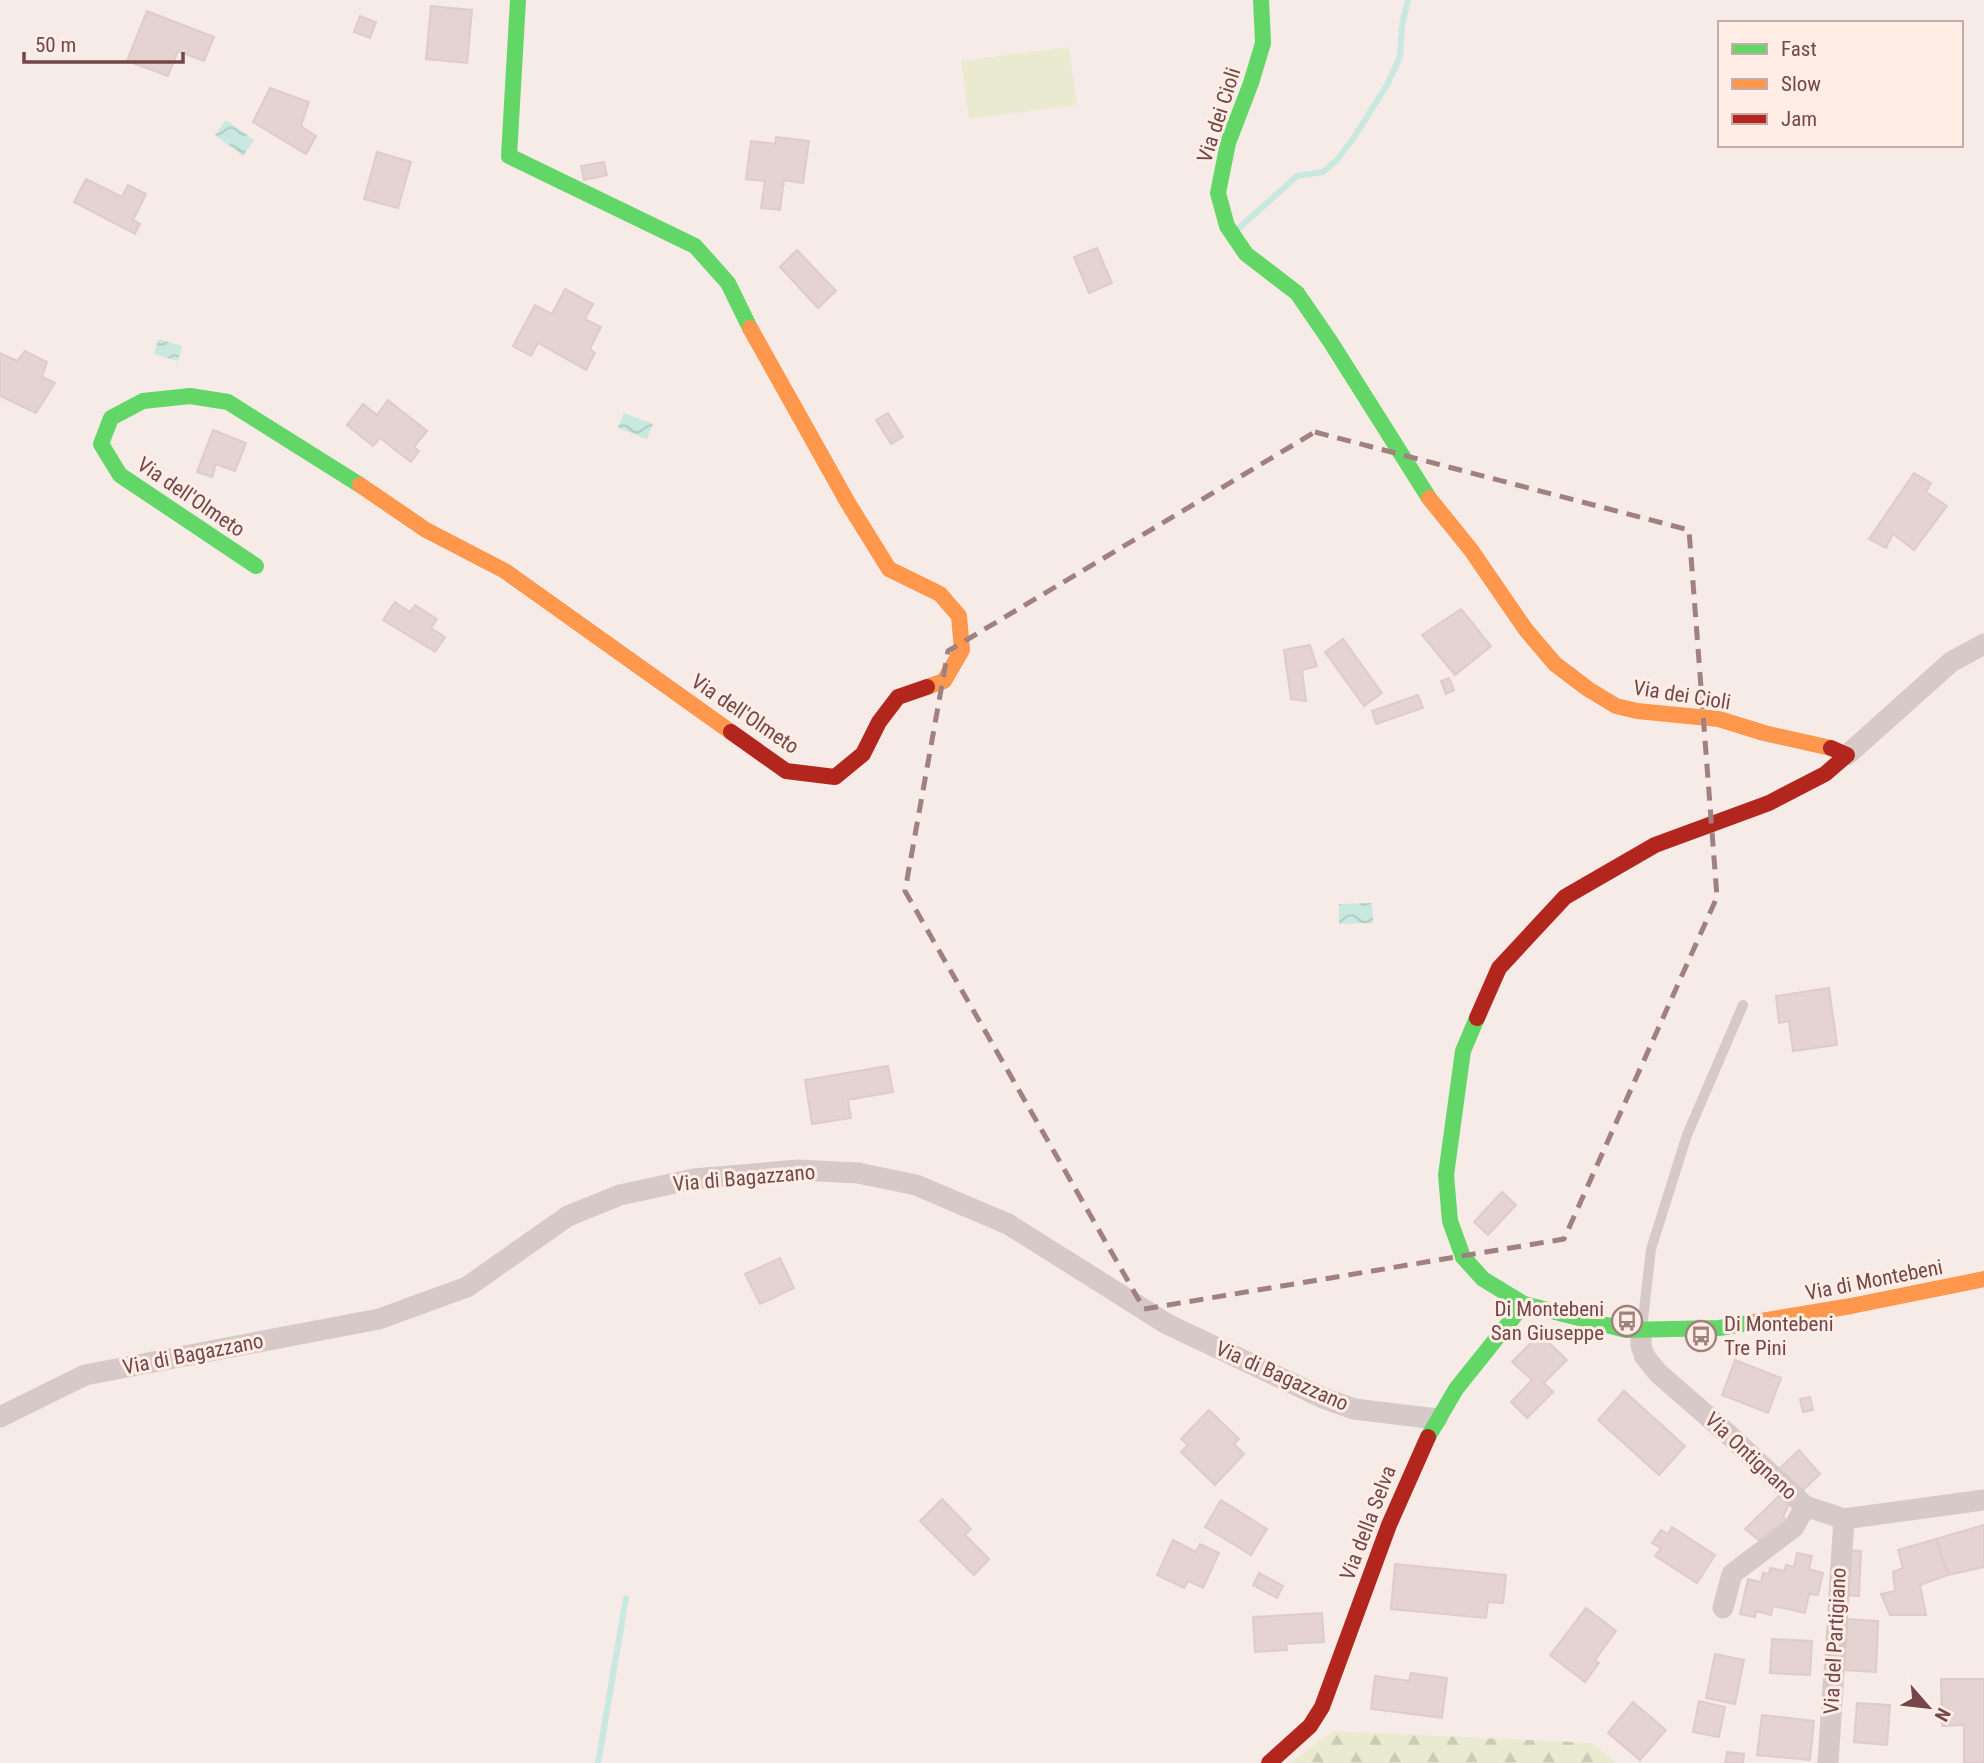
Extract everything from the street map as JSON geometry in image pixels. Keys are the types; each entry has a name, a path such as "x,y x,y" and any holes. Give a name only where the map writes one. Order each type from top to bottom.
{"street":[{"name":"Via dell'Olmeto","path":"256,566 120,475 101,444 111,418 143,401 190,396 228,402 337,469 426,530 505,571 786,771 835,777 863,754 879,722 898,697 944,681 962,650 959,616 940,593 889,569 765,357 728,283 695,246 509,156 518,0"},
{"name":"Via dei Cioli","path":"1261,0 1264,43 1228,143 1218,193 1227,226 1247,254 1297,293 1424,492 1471,550 1526,629 1555,664 1616,706 1637,711 1719,719 1764,733 1825,746 1847,755"},
{"path":"1524,1304 1483,1279 1462,1256 1450,1221 1446,1175 1463,1051 1499,968 1565,897 1655,845 1769,803 1825,774 1951,662 1984,644"},
{"name":"Via di Bagazzano","path":"0,1417 85,1375 379,1319 467,1287 568,1216 620,1195 694,1179 798,1170 858,1173 916,1185 1008,1224 1167,1324 1323,1398 1354,1409 1437,1419"},
{"name":"Via di Montebeni","path":"1524,1304 1617,1329 1642,1331 1719,1328 1851,1307 1984,1279"},
{"name":"Via della Selva","path":"1269,1763 1310,1726 1322,1707 1411,1468 1437,1419 1465,1376 1524,1304"},
{"name":"Via Ontignano","path":"1642,1331 1641,1346 1658,1373 1805,1506 1844,1519 1984,1500"},
{"path":"1723,1608 1732,1574 1794,1527 1805,1506"},
{"name":"Via del Partigiano","path":"1828,1763 1844,1519"}],"lane":[{"path":"1642,1331 1651,1248 1687,1135 1744,1005"}],"highlighted area":[{"path":"1315,432 1689,530 1717,897 1564,1239 1144,1309 905,891 948,651"}],"green space":[{"path":"1069,47 1077,105 969,119 961,61"},
{"path":"1333,1731 1592,1743 1616,1763 1290,1763"}],"water":[{"path":"226,120 254,140 243,156 215,135"},
{"path":"158,339 182,346 178,361 154,354"},
{"path":"624,413 653,424 647,439 618,428"},
{"path":"1372,903 1373,923 1339,924 1339,904"}],"building":[{"path":"431,6 472,10 467,63 426,59"},
{"path":"147,11 214,37 204,61 178,51 168,76 127,61"},
{"path":"360,16 376,22 370,38 354,32"},
{"path":"270,88 309,102 301,126 316,136 306,154 253,122"},
{"path":"776,137 809,141 803,183 784,180 780,210 761,208 765,181 746,179 751,141 775,144"},
{"path":"377,152 411,162 398,208 364,199"},
{"path":"604,162 607,175 584,180 581,166"},
{"path":"86,179 122,197 128,185 146,194 133,220 140,224 135,234 74,202"},
{"path":"1097,248 1112,283 1089,293 1074,257"},
{"path":"797,250 836,291 818,308 780,267"},
{"path":"565,289 593,304 585,319 601,327 590,349 595,353 586,370 538,343 531,356 513,346 535,305 552,314"},
{"path":"25,351 47,362 42,377 55,383 36,413 0,396 0,353 17,361"},
{"path":"388,400 427,431 414,447 419,451 411,462 380,438 373,446 347,425 363,404 377,415"},
{"path":"888,413 903,437 891,444 876,420"},
{"path":"213,430 246,443 235,471 216,464 212,477 197,472"},
{"path":"1914,473 1931,483 1926,492 1947,506 1914,550 1893,534 1886,548 1869,539"},
{"path":"395,602 410,612 415,605 437,619 431,628 445,637 435,652 383,620"},
{"path":"1461,609 1491,646 1455,675 1422,635"},
{"path":"1343,639 1382,693 1364,706 1325,652"},
{"path":"1310,645 1317,666 1302,670 1306,701 1291,699 1284,650"},
{"path":"1449,678 1454,690 1446,694 1441,681"},
{"path":"1418,695 1423,708 1376,724 1372,711"},
{"path":"1829,988 1837,1045 1793,1051 1789,1021 1779,1023 1776,996"},
{"path":"888,1066 893,1092 848,1100 851,1118 812,1124 805,1080"},
{"path":"1502,1192 1516,1205 1488,1235 1474,1222"},
{"path":"780,1258 794,1288 760,1304 745,1274"},
{"path":"1540,1334 1567,1360 1544,1383 1553,1392 1527,1418 1511,1402 1532,1380 1512,1362"},
{"path":"1735,1360 1781,1378 1768,1413 1722,1395"},
{"path":"1624,1391 1685,1446 1659,1475 1598,1420"},
{"path":"1810,1397 1813,1410 1803,1412 1800,1399"},
{"path":"1209,1410 1239,1439 1234,1444 1244,1454 1215,1485 1181,1452 1188,1445 1181,1439"},
{"path":"1799,1450 1820,1474 1800,1493 1779,1469"},
{"path":"1781,1494 1790,1502 1783,1517 1788,1522 1762,1543 1745,1529"},
{"path":"942,1499 971,1529 965,1535 989,1559 974,1575 920,1521"},
{"path":"1221,1500 1267,1529 1251,1555 1205,1527"},
{"path":"1984,1525 1984,1567 1948,1575 1936,1539"},
{"path":"1672,1527 1715,1555 1697,1583 1655,1556 1661,1548 1652,1543 1661,1530 1668,1534"},
{"path":"1936,1539 1948,1575 1920,1585 1926,1615 1890,1615 1881,1594 1895,1591 1893,1572 1903,1568 1898,1550"},
{"path":"1173,1540 1196,1552 1200,1544 1219,1553 1203,1588 1188,1581 1184,1588 1157,1575"},
{"path":"1845,1550 1861,1551 1859,1596 1843,1595"},
{"path":"1797,1553 1812,1556 1809,1569 1823,1573 1818,1595 1809,1594 1805,1613 1773,1606 1771,1615 1756,1611 1755,1617 1740,1614 1748,1579 1761,1582 1763,1573 1769,1574 1770,1568 1784,1571 1786,1565 1794,1567"},
{"path":"1395,1564 1506,1575 1503,1603 1488,1602 1486,1618 1391,1609"},
{"path":"1259,1573 1283,1586 1277,1598 1253,1585"},
{"path":"1586,1608 1616,1631 1595,1660 1599,1663 1585,1682 1550,1655"},
{"path":"1322,1613 1324,1642 1286,1644 1287,1650 1255,1652 1253,1617"},
{"path":"1847,1619 1878,1621 1876,1672 1844,1670"},
{"path":"1772,1639 1812,1641 1810,1675 1770,1673"},
{"path":"1715,1654 1744,1660 1735,1704 1706,1698"},
{"path":"1411,1673 1447,1678 1442,1718 1371,1709 1375,1676 1409,1681"},
{"path":"1941,1679 1984,1679 1984,1763 1964,1763 1964,1725 1942,1726"},
{"path":"1699,1701 1725,1707 1719,1737 1693,1732"},
{"path":"1633,1702 1666,1730 1640,1760 1608,1733"},
{"path":"1857,1703 1890,1705 1887,1745 1854,1742"},
{"path":"1762,1715 1814,1721 1810,1760 1757,1755"},
{"path":"1727,1752 1744,1754 1743,1763 1725,1763"}],"waterway":[{"path":"1240,227 1297,176 1323,172 1336,161 1353,139 1387,85 1400,57 1402,25 1408,0"},
{"path":"598,1763 626,1598"}],"traffic: fast":[{"path":"518,0 509,156 695,246 728,283 750,328"},
{"path":"1261,0 1263,43 1228,143 1218,193 1227,226 1246,254 1297,293 1429,498"},
{"path":"256,566 120,475 101,444 111,418 143,401 190,396 228,402 360,485"},
{"path":"1477,1018 1463,1051 1446,1175 1450,1221 1463,1257 1483,1279 1524,1304 1626,1330 1719,1328 1755,1322"},
{"path":"1428,1437 1456,1389 1524,1304"}],"traffic: slow":[{"path":"750,328 848,503 889,569 940,594 959,616 962,650 944,681 927,687"},
{"path":"360,485 426,530 505,571 731,732"},
{"path":"1429,498 1471,550 1526,630 1555,664 1588,689 1616,706 1637,711 1719,719 1764,733 1831,748"},
{"path":"1755,1322 1984,1279"}],"traffic: jam":[{"path":"731,732 786,771 835,777 863,754 879,722 898,697 927,687"},
{"path":"1477,1018 1499,968 1565,897 1655,845 1769,803 1825,774 1847,755 1831,748"},
{"path":"1269,1763 1310,1726 1322,1707 1389,1525 1428,1437"}],"place":[{"name":"Di Montebeni San Giuseppe","path":"1627,1321"},
{"name":"Di Montebeni Tre Pini","path":"1701,1336"}]}
